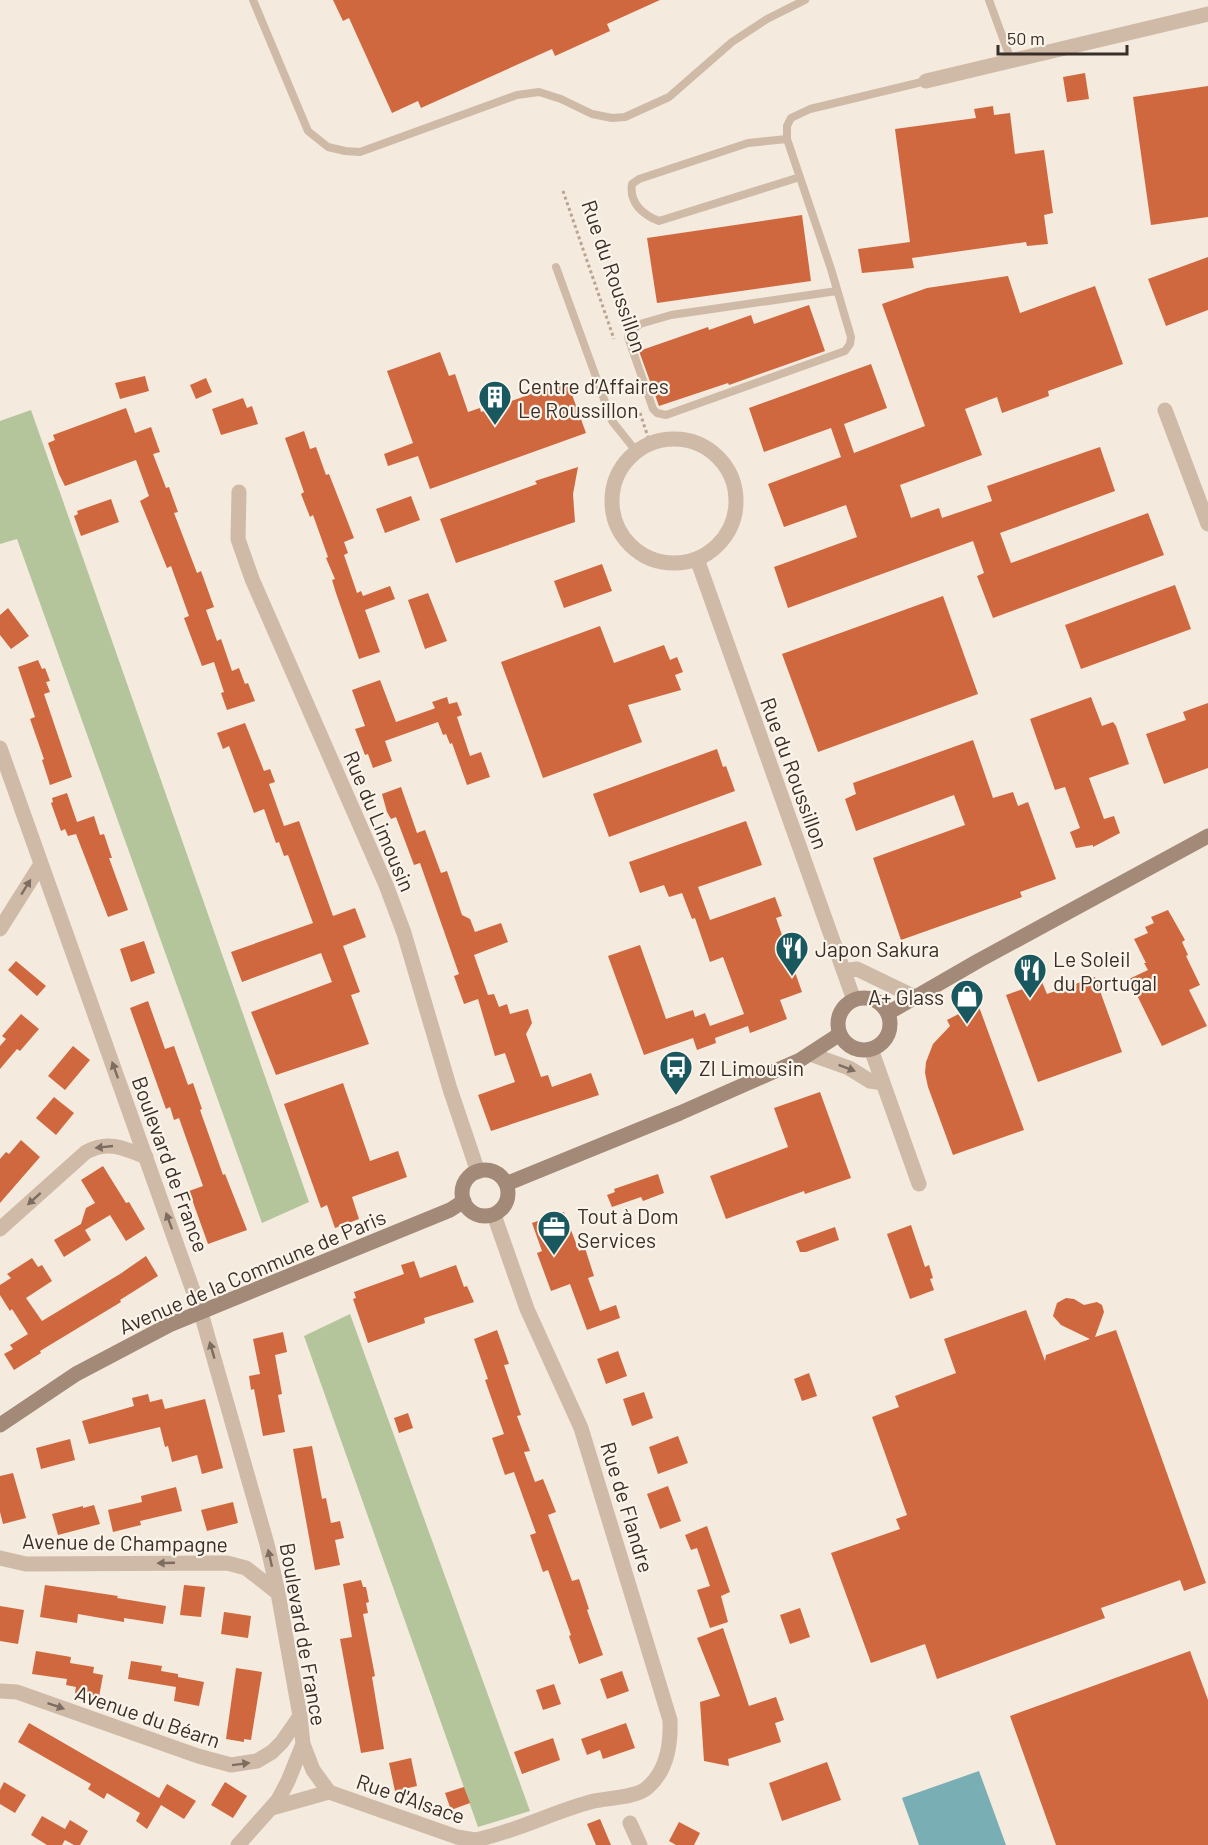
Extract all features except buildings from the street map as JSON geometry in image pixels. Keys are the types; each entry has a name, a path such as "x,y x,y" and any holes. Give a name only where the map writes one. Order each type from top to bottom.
{"street":[{"path":"926,81 1208,14"},
{"path":"1165,410 1208,524"},
{"path":"670,438 689,440 706,447 723,461 734,482 737,505 732,527 715,549 697,560 668,564 645,557 627,543 615,520 612,492 621,468 636,451 650,442 670,438"},
{"name":"Rue du Limousin","path":"239,492 238,539 252,579 386,885 404,933 446,1078 478,1172"},
{"name":"Rue du Roussillon","path":"697,560 854,1000"},
{"name":"Boulevard de France","path":"0,748 201,1313 267,1544 278,1593 303,1744 316,1775"},
{"path":"888,1013 1208,836"},
{"path":"0,929 41,864"},
{"path":"844,970 857,969 915,997"},
{"path":"873,999 888,1013 890,1024 888,1035 881,1044 871,1049 862,1050 853,1047 845,1042 840,1034 838,1024 840,1014 845,1006 854,1000 873,999"},
{"path":"506,1184 701,1104 810,1054 840,1034"},
{"path":"871,1049 919,1184"},
{"path":"810,1054 849,1068 870,1081 884,1083"},
{"path":"0,1229 86,1152 95,1147 120,1146 146,1157"},
{"path":"491,1171 506,1184 508,1198 500,1211 494,1215 487,1216 473,1212 464,1201 465,1183 468,1178 478,1172 491,1171"},
{"name":"Avenue de la Commune de Paris","path":"0,1425 90,1366 169,1325 450,1210 464,1201"},
{"name":"Rue de Flandre","path":"494,1215 527,1309 581,1428 670,1720 670,1744 654,1781 641,1792 618,1796"},
{"name":"Avenue de Champagne","path":"0,1558 26,1564 227,1563 246,1568 278,1593"},
{"name":"Avenue du Béarn","path":"0,1691 17,1692 231,1765 264,1758 282,1742 300,1716"},
{"name":"Boulevard de France","path":"238,1845 272,1808 288,1781 303,1744"},
{"name":"Rue d'Alsace","path":"316,1775 329,1792 457,1837 475,1840 585,1803 618,1796"},
{"name":"Rue d'Alsace","path":"272,1808 329,1792"},
{"path":"630,1823 640,1845"}],"lane":[{"path":"253,0 308,131 328,147 345,152 360,152 517,95 538,92 561,99 592,114 612,118 626,117 669,97 732,42 767,19 805,0"},
{"path":"989,0 1011,60"},
{"path":"837,291 670,315 639,324 628,337 653,409 657,413 666,415 845,351 850,344 851,337 837,291 787,139 786,126 791,118 810,109 926,81"},
{"path":"787,139 748,143 639,179 632,184 631,192 640,211 659,221 800,177"},
{"path":"556,267 612,421 636,451"}],"path":[{"name":"Rue du Roussillon","path":"563,191 616,344"},
{"path":"639,410 650,442"}],"green space":[{"path":"31,410 309,1202 262,1223 17,539 0,544 0,421"},
{"path":"350,1314 530,1811 478,1827 304,1336"}],"water":[{"path":"979,1771 1006,1845 919,1845 902,1798"}],"place":[{"name":"Centre d’Affaires Le Roussillon","path":"495,426"},
{"name":"Japon Sakura","path":"792,977"},
{"name":"Le Soleil du Portugal","path":"1030,999"},
{"name":"A+ Glass","path":"967,1025"},
{"name":"ZI Limousin","path":"676,1096"},
{"name":"Tout à Dom Services","path":"554,1256"}]}
